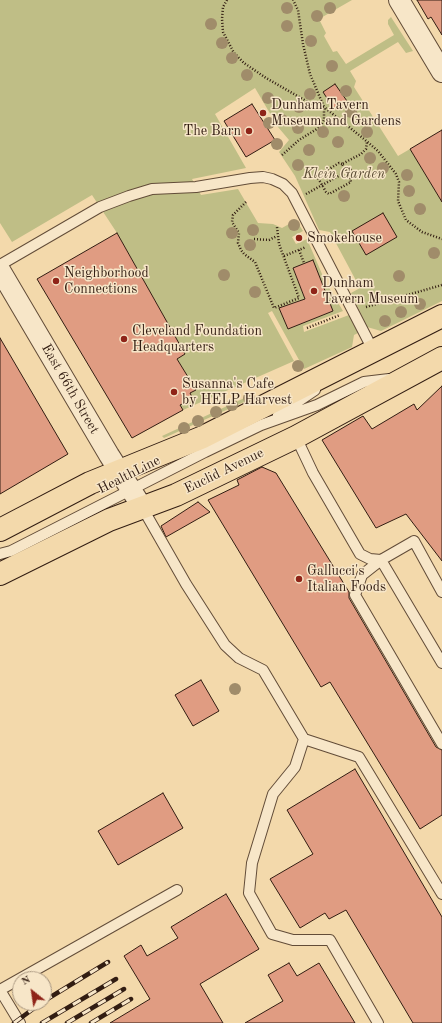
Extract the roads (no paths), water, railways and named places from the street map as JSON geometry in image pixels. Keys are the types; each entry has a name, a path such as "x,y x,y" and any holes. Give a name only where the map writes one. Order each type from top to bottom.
{"main road":[{"path":"0,530 90,483 203,437 442,316"},
{"name":"Euclid Avenue","path":"0,574 102,523 137,498 176,494 296,437 442,358"}],"street":[{"path":"399,0 442,72"},
{"name":"East 66th Street","path":"0,270 137,498"}],"lane":[{"path":"0,265 100,207 129,196 152,189 196,187 263,177 283,184 292,193 373,350"},
{"name":"HealthLine","path":"0,554 12,551 137,498 261,425 312,393 336,369"},
{"name":"HealthLine","path":"261,425 318,405 364,382 403,378"},
{"path":"296,437 313,473 360,554 370,559 381,560"},
{"path":"137,498 186,584 225,645 239,658 263,670 304,739 359,757 442,894"},
{"path":"442,592 414,541 381,560 362,575 355,595 442,744"},
{"name":"HealthLine","path":"0,561 12,551"},
{"path":"381,560 442,663"},
{"path":"304,739 296,767 273,794 252,863 249,893 272,934 293,940 330,940 378,1023"},
{"path":"20,1023 0,990 177,890"}],"railway":[{"path":"52,996 108,962"},
{"path":"42,1023 116,979"},
{"path":"67,1023 124,989"},
{"path":"91,1023 131,999"},
{"path":"14,1023 30,1011"}],"place":[{"name":"Dunham Tavern Museum and Gardens","path":"263,113"},
{"name":"The Barn","path":"249,131"},
{"name":"Smokehouse","path":"299,238"},
{"name":"Neighborhood Connections","path":"56,281"},
{"name":"Dunham Tavern Museum","path":"314,291"},
{"name":"Cleveland Foundation Headquarters","path":"124,339"},
{"name":"Susanna's Cafe by HELP Harvest","path":"174,392"},
{"name":"Gallucci's Italian Foods","path":"299,579"}],"park label":[{"name":"Klein Garden","path":"344,174"}]}
